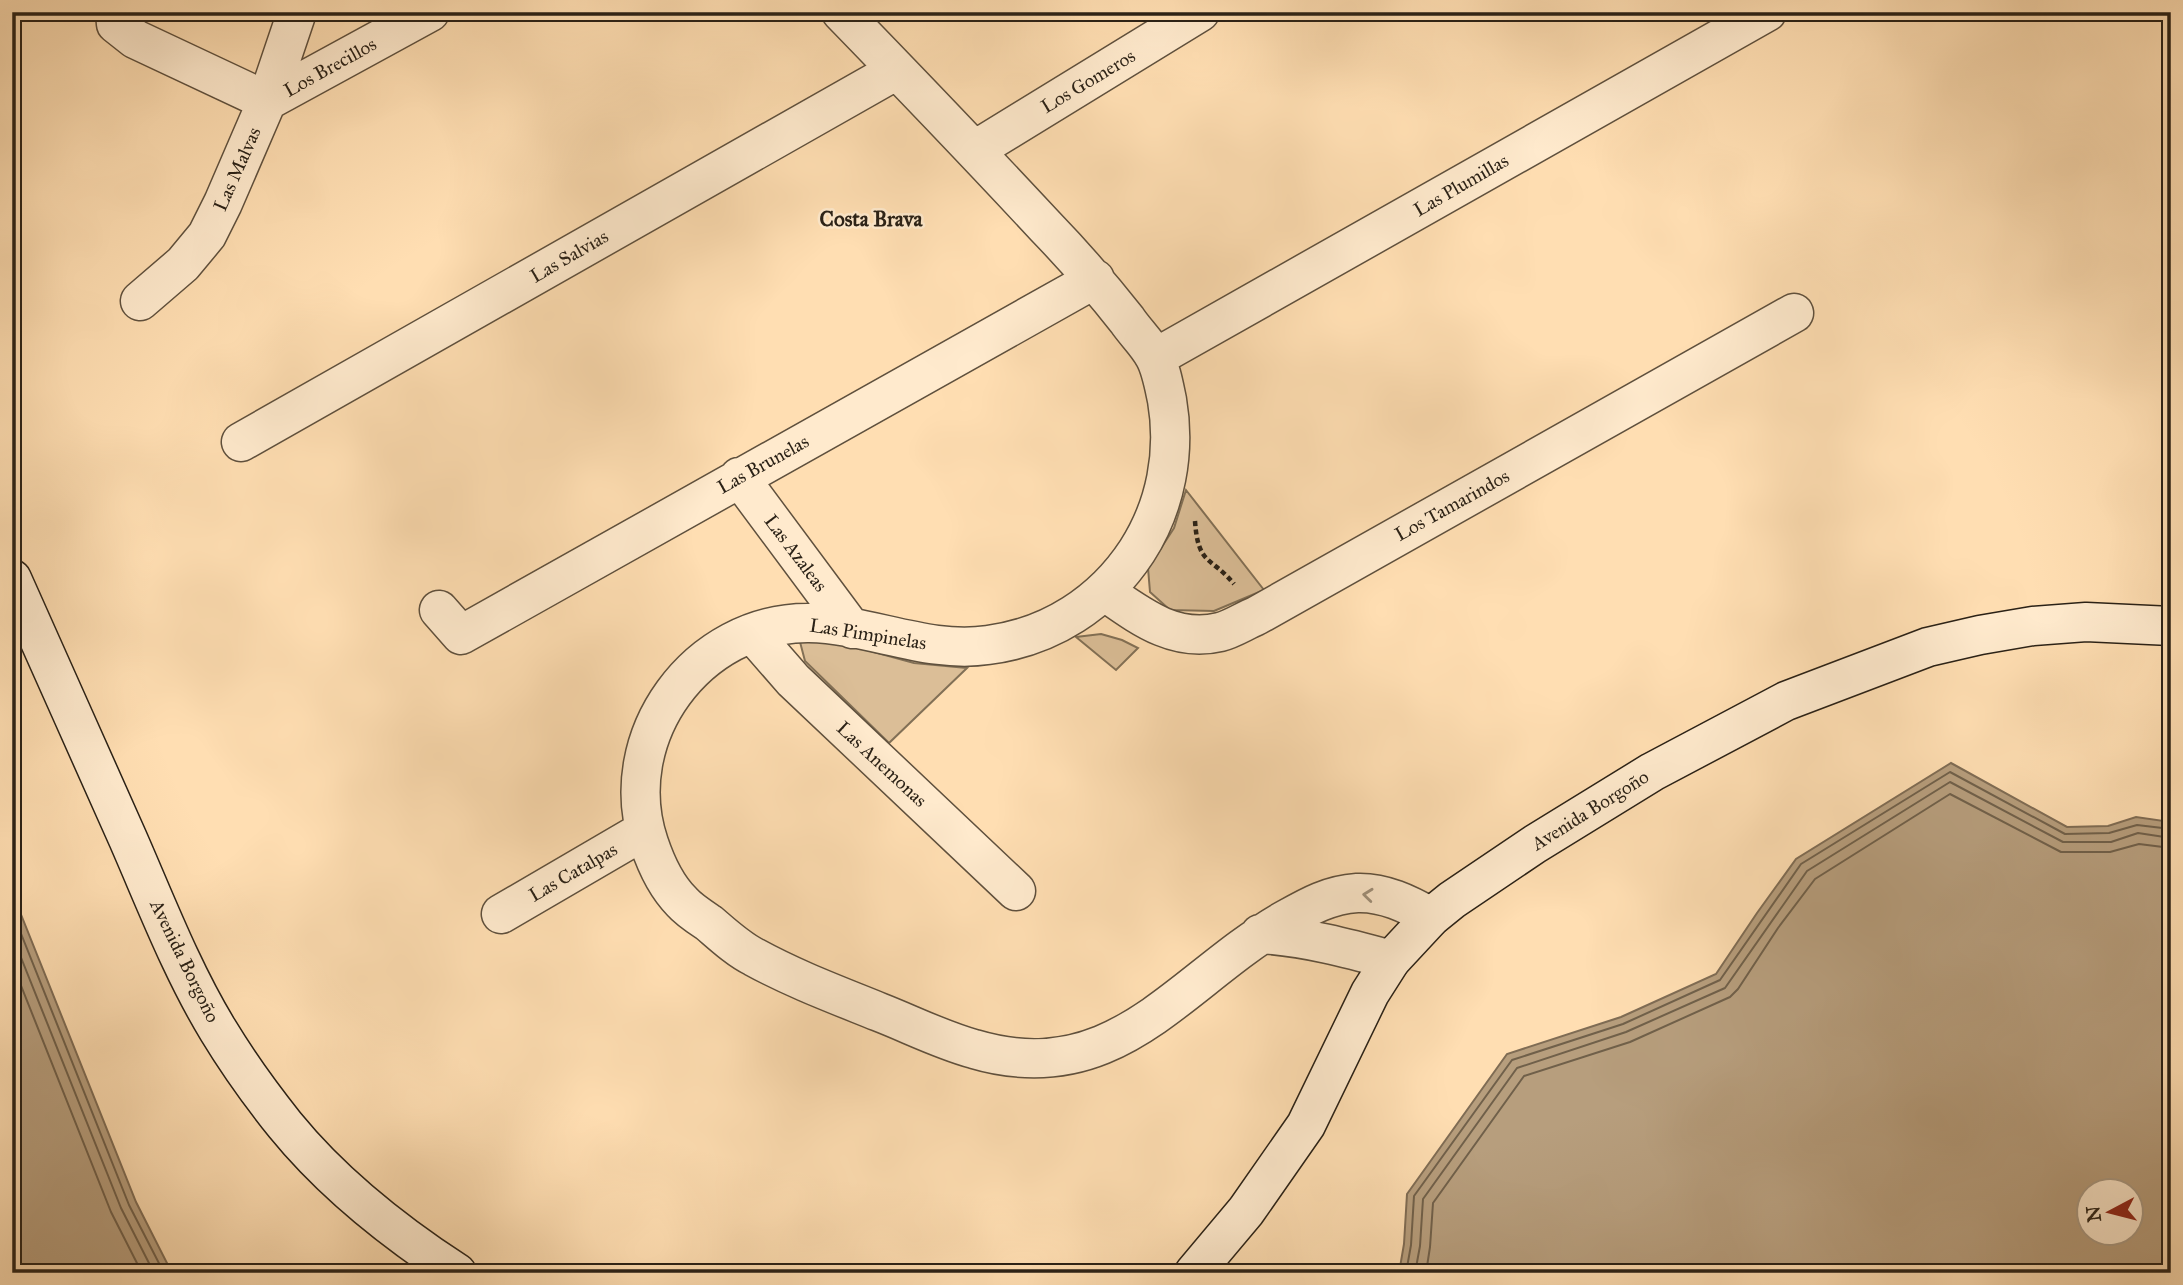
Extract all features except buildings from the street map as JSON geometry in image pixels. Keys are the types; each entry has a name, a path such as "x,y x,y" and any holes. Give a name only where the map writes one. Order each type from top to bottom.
{"street":[{"path":"115,12 116,24 135,38 267,101"},
{"name":"Las Malvas","path":"140,301 183,264 206,235 223,203 267,101 297,12"},
{"name":"Los Brecillos","path":"267,101 430,12"},
{"name":"Las Pimpinelas","path":"841,12 1095,279 1155,358 1165,388 1170,419 1171,451 1162,496 1143,542 1126,568 1104,592 1078,612 1049,628 1018,639 985,646 952,647 827,624 802,623 776,626 752,633 705,658 668,698 655,722 643,761 641,802 645,830 653,856 666,881 682,903 749,955 816,986 972,1049 1001,1056 1031,1058 1062,1056 1120,1038 1146,1023 1260,934 1320,899 1361,892 1401,900 1431,917"},
{"name":"Los Gomeros","path":"975,150 1200,12"},
{"name":"Las Plumillas","path":"1155,358 1767,12"},
{"name":"Las Salvias","path":"241,442 897,70"},
{"name":"Las Brunelas","path":"439,610 461,635 1095,279"},
{"name":"Los Tamarindos","path":"1104,592 1149,622 1171,631 1196,635 1222,632 1256,616 1794,313"},
{"name":"Las Azaleas","path":"739,477 852,629"},
{"name":"Avenida Borgoño","path":"12,579 179,954 217,1029 250,1079 287,1127 328,1171 381,1218 457,1273"},
{"name":"Avenida Borgoño","path":"1194,1273 1247,1211 1306,1125 1370,993 1391,960 1431,917 1452,900 1535,844 1652,772 1786,701 1928,648 2033,626 2086,622 2171,626"},
{"name":"Las Anemonas","path":"752,633 793,680 1016,891"},
{"name":"Las Catalpas","path":"501,914 645,830"},
{"path":"1260,934 1294,936 1325,942 1391,960"}],"path":[{"path":"1162,496 1195,510 1196,541 1205,559 1232,581 1256,616"}],"shaded area":[{"path":"1186,490 1264,590 1214,611 1170,610 1150,592 1148,568 1174,528"},
{"path":"1101,634 1138,648 1116,670 1076,637"},
{"path":"809,639 852,646 914,663 967,668 889,743 805,661 800,642"}],"water":[{"path":"1951,763 2067,827 2108,826 2136,817 2171,822 2171,1273 1399,1273 1407,1194 1507,1054 1621,1017 1716,974 1796,859"},
{"path":"12,892 136,1202 172,1273 12,1273"}],"district":[{"name":"Costa Brava","path":"871,219"}]}
